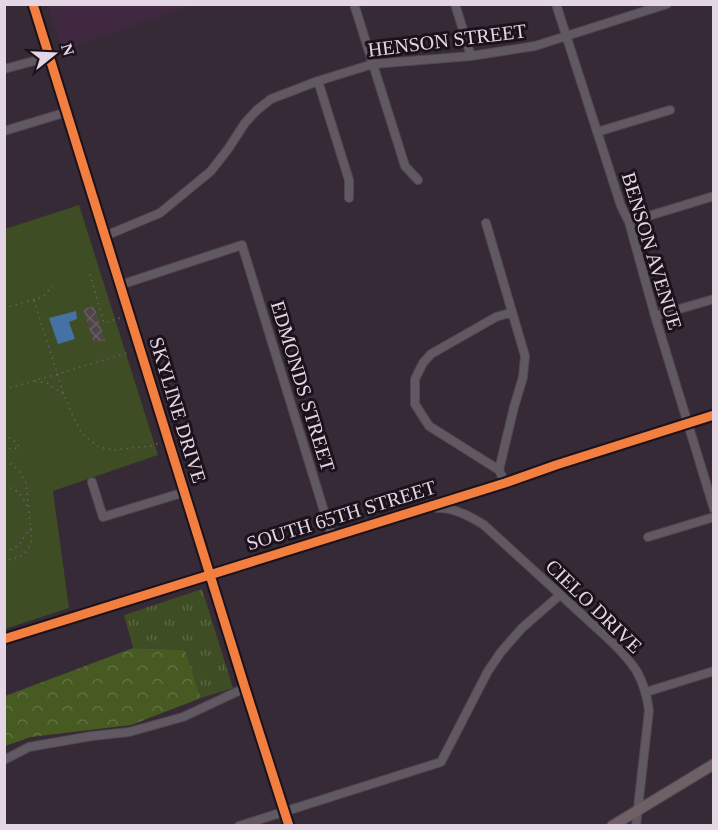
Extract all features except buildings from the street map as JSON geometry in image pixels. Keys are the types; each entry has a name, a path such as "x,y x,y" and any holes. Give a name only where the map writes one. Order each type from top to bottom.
{"main road":[{"name":"SKYLINE DRIVE","path":"33,4 289,825"},
{"path":"612,825 714,764"}],"street":[{"path":"354,4 405,166 418,180"},
{"path":"455,4 471,56"},
{"name":"BENSON AVENUE","path":"556,4 621,206 629,222 714,509"},
{"name":"HENSON STREET","path":"105,236 160,213 211,171 245,123 271,99 373,64 471,56 528,48 667,4"},
{"path":"4,69 50,57"},
{"path":"318,81 349,180 349,198"},
{"path":"597,132 670,110"},
{"path":"4,131 67,112"},
{"path":"629,222 714,196"},
{"path":"486,223 525,356 523,377 499,470"},
{"name":"EDMONDS STREET","path":"120,285 242,245 332,537"},
{"path":"655,316 714,299"},
{"path":"505,483 499,470 429,426 415,404 415,379 423,363 431,354 496,317 512,314"},
{"name":"SOUTH 65TH STREET","path":"4,639 427,508 714,415"},
{"path":"92,482 103,517 185,492"},
{"name":"CIELO DRIVE","path":"427,508 444,507 484,525 630,660 641,678 649,710 636,825"},
{"path":"648,537 714,517"},
{"path":"239,825 441,762 488,670 522,627 560,595"},
{"path":"646,692 714,671"},
{"path":"4,760 29,747 129,732 183,717 245,688"}],"path":[{"path":"90,274 104,323"},
{"path":"4,308 43,297 52,286"},
{"path":"34,300 65,396 82,434 99,447 113,450 151,446 169,440"},
{"path":"100,324 130,315"},
{"path":"4,387 9,388 58,375 140,349"},
{"path":"34,381 46,383 65,396"},
{"path":"4,434 18,444 19,448 4,449"},
{"path":"4,464 11,464 19,471 26,483 32,540 27,551 19,557 4,561"},
{"path":"4,487 18,491 28,510"},
{"path":"4,550 17,547 31,528"}],"shaded area":[{"path":"47,4 194,5 62,50"}],"green space":[{"path":"79,205 158,455 53,491 69,608 5,629 5,229"},
{"path":"202,589 233,688 201,698 185,650 133,648 124,615"},
{"path":"133,648 185,650 201,698 131,725 31,737 5,746 5,696"}],"water":[{"path":"76,311 77,319 69,322 75,339 58,344 49,318"}],"cycle path":[{"path":"33,4 289,826"},
{"path":"4,639 505,483 714,415"}]}
